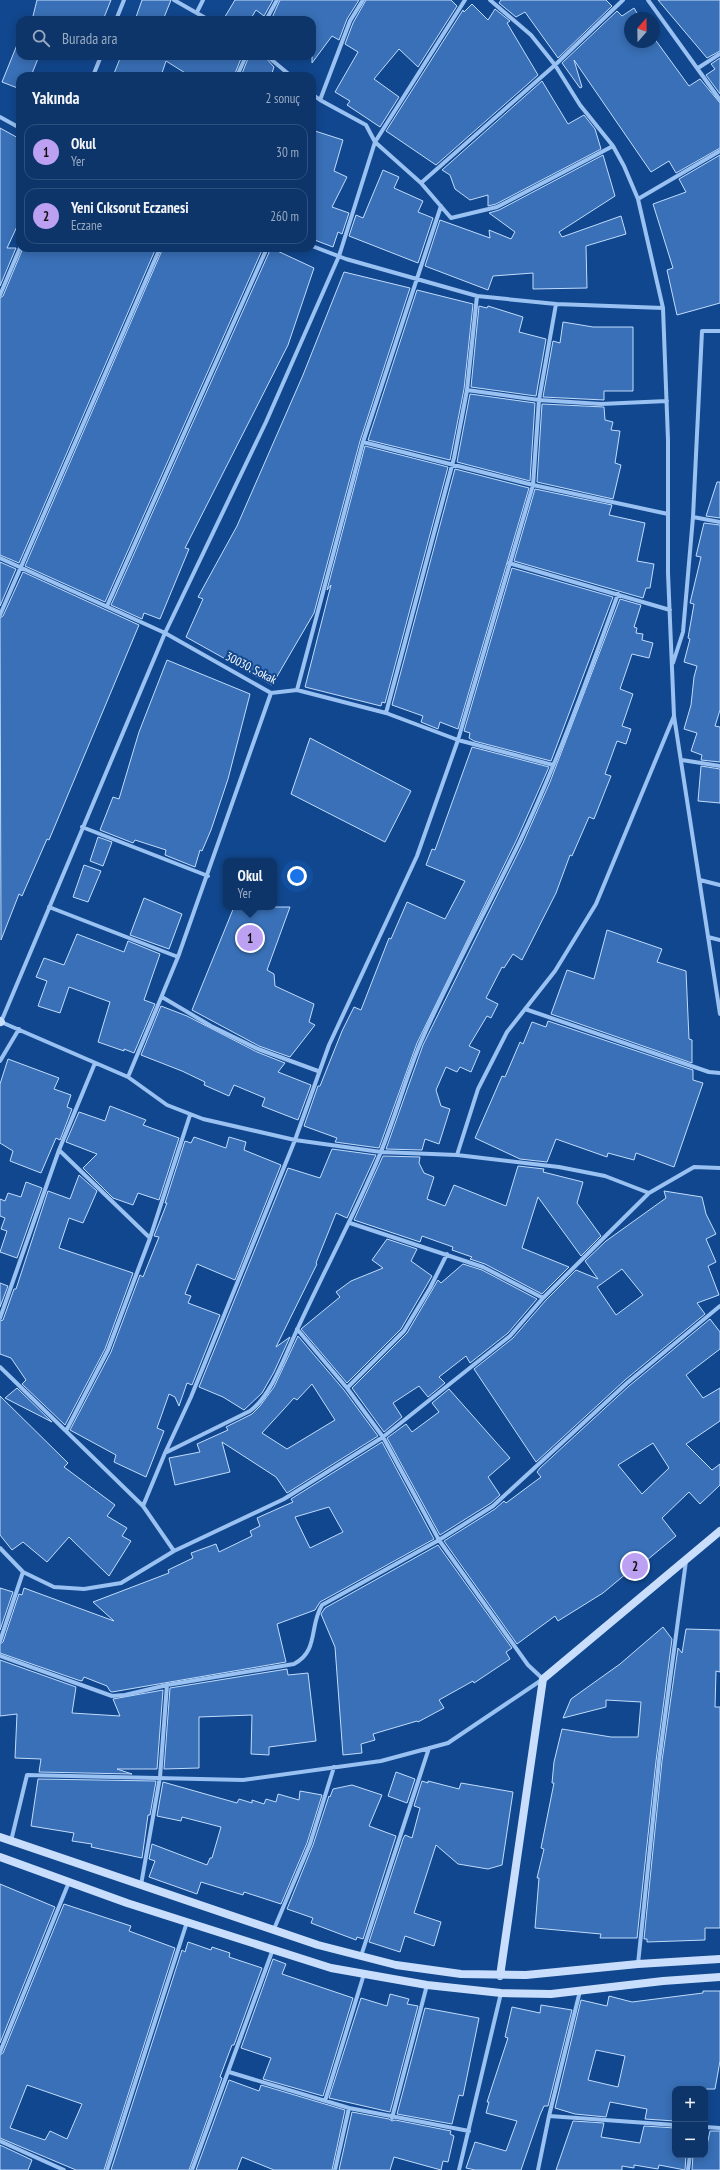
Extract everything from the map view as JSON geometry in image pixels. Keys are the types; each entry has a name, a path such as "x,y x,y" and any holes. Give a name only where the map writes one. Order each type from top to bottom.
{"main road":[{"path":"500,1976 543,1679 686,1558 720,1532"},
{"path":"0,1837 318,1945 396,1965 461,1974 500,1976 526,1975 638,1964 720,1959"},
{"path":"0,1857 187,1922 331,1968 364,1974 427,1984 501,1993 551,1994 663,1981 720,1977"}],"street":[{"path":"118,16 124,0"},
{"path":"174,0 203,16"},
{"path":"197,12 203,0"},
{"path":"268,16 277,0"},
{"path":"320,100 350,21 363,0"},
{"path":"465,0 375,142 339,256 266,422 165,633 82,826 50,907 1,1022 128,1077 167,1106 203,1119 295,1140 381,1152 457,1155 559,1167 605,1176 649,1193"},
{"path":"490,0 531,35 555,65 580,104 613,146 624,166 638,199 663,308 667,401 670,610 674,716 720,1014"},
{"path":"421,183 555,65 623,0"},
{"path":"648,0 720,100"},
{"path":"698,68 720,54"},
{"path":"95,72 99,60"},
{"path":"239,72 244,60"},
{"path":"272,60 287,72"},
{"path":"316,97 366,125 375,142 421,183 451,218 497,207 613,146"},
{"path":"0,118 16,126"},
{"path":"638,199 720,151"},
{"path":"297,690 363,442 418,280 441,206"},
{"path":"316,247 418,280 477,296 556,304 663,308"},
{"path":"0,295 18,252"},
{"path":"0,615 158,252"},
{"path":"107,606 265,252"},
{"path":"386,712 452,465 467,390 477,296"},
{"path":"143,1506 165,1453 191,1397 295,1140 318,1071 418,856 458,740 533,485 539,400 556,304"},
{"path":"672,666 683,632 693,517 702,331 720,330"},
{"path":"467,390 539,400 601,404 667,401"},
{"path":"363,442 533,485 668,514"},
{"path":"693,517 720,522"},
{"name":"30030. Sokak","path":"0,558 165,633 271,693 297,690 386,712 458,740 553,765"},
{"path":"509,563 670,610"},
{"path":"165,1453 258,1406 279,1370 297,1329 350,1224 381,1152 420,1046 473,933 520,841 581,697 618,594"},
{"path":"128,1077 178,957 208,876 271,693"},
{"path":"457,1155 478,1089 507,1032 555,971 596,904 674,716"},
{"path":"682,760 720,766"},
{"path":"82,826 208,876"},
{"path":"700,880 720,885"},
{"path":"50,907 178,957"},
{"path":"708,937 720,940"},
{"path":"162,997 211,1026 258,1049 318,1071"},
{"path":"525,1009 709,1072 720,1073"},
{"path":"0,1062 19,1029"},
{"path":"0,1318 59,1150 95,1063"},
{"path":"66,1431 108,1350 150,1238 190,1114"},
{"path":"59,1150 150,1238"},
{"path":"0,1548 23,1572 54,1587 84,1589 121,1582 174,1550 284,1499 383,1437 510,1336 543,1298 649,1193 694,1167 720,1168"},
{"path":"350,1224 447,1254 483,1267 543,1298"},
{"path":"347,1388 404,1330 430,1288 447,1254"},
{"path":"0,1656 112,1696 125,1695 166,1685 294,1664 304,1658 310,1650 317,1614 322,1605 439,1540 493,1506 627,1383 720,1306"},
{"path":"11,1841 27,1775 243,1780 381,1761 448,1743 543,1679 528,1664 439,1540 383,1437 347,1388 297,1329"},
{"path":"0,1367 143,1506 174,1550"},
{"path":"638,1964 659,1760 686,1558"},
{"path":"0,1641 23,1572"},
{"path":"141,1885 160,1778 166,1685"},
{"path":"362,1956 429,1748"},
{"path":"274,1929 310,1844 334,1767"},
{"path":"0,2052 69,1882"},
{"path":"107,2170 187,1922"},
{"path":"192,2170 229,2072 272,1949"},
{"path":"325,2101 364,1974"},
{"path":"392,2118 427,1984"},
{"path":"538,2170 548,2116 580,1991"},
{"path":"459,2170 501,1993"},
{"path":"229,2072 349,2108 392,2118 469,2131"},
{"path":"335,2170 349,2108"},
{"path":"548,2116 672,2125"},
{"path":"708,2127 720,2128"},
{"path":"0,2141 64,2170"},
{"path":"688,2170 690,2158"}],"building":[{"path":"37,0 111,0 105,16 33,16"},
{"path":"142,0 171,0 165,16 136,16"},
{"path":"235,0 273,0 264,16 256,10 252,16 225,16"},
{"path":"280,0 359,0 347,19 339,40 332,36 316,58 316,16 273,16"},
{"path":"366,0 451,0 457,6 418,67 399,49 374,79 399,97 380,127 347,105 350,101 335,92 358,52 345,44 353,23"},
{"path":"501,0 606,0 612,6 558,58 525,12 516,17 499,3"},
{"path":"658,0 720,0 720,51 707,58"},
{"path":"472,4 488,20 495,9 510,21 507,23 538,75 436,165 386,131 463,10 464,12"},
{"path":"634,8 636,12 628,12"},
{"path":"617,11 622,16 624,15 624,48 660,48 660,46 689,86 700,79 720,103 720,148 676,173 669,161 651,172 574,60 582,87 580,88 562,63"},
{"path":"16,47 16,60 37,60 33,72 16,72 16,87 2,82"},
{"path":"720,58 720,94 706,75 715,69 711,64"},
{"path":"119,60 240,60 236,72 184,72 166,61 162,72 115,72"},
{"path":"247,60 268,60 274,67 272,72 243,72"},
{"path":"542,81 568,124 584,115 595,129 601,149 496,204 488,206 488,195 470,200 455,189 450,175 442,170"},
{"path":"0,128 16,137 16,229 7,248 16,248 0,286"},
{"path":"316,131 343,140 334,171 347,177 332,207 349,213 342,234 338,232 333,247 316,241"},
{"path":"603,155 615,196 559,232 562,237 621,216 626,234 586,246 587,288 533,289 533,273 493,276 488,290 425,266 440,220 490,238 489,230 511,239 515,232 489,213 499,210"},
{"path":"720,155 720,303 677,315 667,270 673,268 653,204 686,192 679,179"},
{"path":"383,170 399,177 394,188 423,201 418,212 433,218 418,263 349,236 356,215 363,218"},
{"path":"21,252 154,252 19,563 0,555 0,298 3,296"},
{"path":"161,252 261,252 105,602 25,566"},
{"path":"269,252 280,252 314,268 288,345 185,548 189,549 160,619 144,613 142,619 111,605"},
{"path":"344,272 410,288 360,441 314,613 272,685 186,637 203,599 198,597 237,526 303,375"},
{"path":"417,290 473,304 464,389 450,460 368,440"},
{"path":"479,306 487,308 488,306 523,317 519,332 546,339 536,396 471,387"},
{"path":"563,322 593,327 633,327 633,391 604,391 604,400 543,397 553,341 560,343"},
{"path":"470,394 535,403 530,481 457,462"},
{"path":"542,404 604,407 605,420 613,422 611,430 620,431 615,463 621,465 613,499 537,482"},
{"path":"365,446 448,467 385,703 382,702 381,706 305,687 331,585 327,590"},
{"path":"455,469 529,488 458,729 440,722 438,729 421,722 423,716 392,705"},
{"path":"717,482 720,482 720,518 706,516"},
{"path":"535,489 612,505 609,515 645,523 637,561 654,564 650,588 646,588 643,598 514,561"},
{"path":"704,523 720,525 720,710 715,726 720,727 720,762 701,760 702,755 691,751 697,733 684,729 691,705 694,677 697,666 684,662 690,639 688,638 694,604 690,603 701,557 696,556"},
{"path":"0,562 16,569 0,606"},
{"path":"512,568 613,597 551,761 474,741 469,738 470,733 464,731"},
{"path":"23,572 139,625 49,840 47,839 22,896 19,894 1,940 0,618 3,616"},
{"path":"620,599 641,605 634,627 637,628 636,633 643,634 642,640 653,643 649,658 632,654 620,689 633,694 622,726 631,729 626,744 617,741 605,774 611,776 594,819 589,817 572,856 570,855 556,893 522,960 513,954 504,968 502,967 486,998 498,1004 491,1018 487,1016 469,1046 480,1051 471,1072 460,1067 457,1072 446,1067 436,1090 441,1106 450,1109 439,1144 425,1139 422,1150 386,1149 423,1045 523,843 550,782"},
{"path":"167,660 250,694 228,779 211,830 202,851 200,850 195,867 165,855 166,850 135,840 133,843 100,830 113,797 119,799 139,732"},
{"path":"310,738 411,791 385,842 291,794"},
{"path":"472,747 549,767 517,839 417,1043 379,1148 335,1142 337,1138 304,1126 318,1086 320,1086 342,1031 354,1007 361,1010 389,938 391,939 407,902 445,919 465,881 426,865 432,849 435,850"},
{"path":"701,766 720,769 720,803 698,801"},
{"path":"98,837 112,842 103,866 90,861"},
{"path":"84,865 101,871 88,902 73,897"},
{"path":"144,898 182,914 169,949 130,935"},
{"path":"277,907 290,907 267,970 274,974 275,986 314,1004 309,1022 315,1025 290,1057 259,1046 192,1010 233,910 277,910"},
{"path":"607,930 662,949 657,962 686,971 689,1039 692,1040 692,1063 551,1014 567,970 594,979"},
{"path":"77,934 124,952 128,941 160,954 144,1000 155,1004 134,1053 98,1042 110,1002 69,987 60,1013 38,1006 47,981 36,977 44,958 64,965"},
{"path":"161,1006 187,1016 257,1052 285,1063 278,1072 311,1085 298,1120 262,1106 265,1098 234,1085 229,1096 204,1085 205,1082 182,1071 141,1055"},
{"path":"548,1021 693,1070 693,1080 703,1083 674,1167 636,1153 634,1160 608,1153 607,1157 556,1139 547,1162 520,1159 475,1138 502,1076 505,1077 520,1042 523,1044 532,1022 546,1027"},
{"path":"8,1059 59,1078 54,1089 71,1095 67,1107 72,1109 60,1140 56,1138 41,1173 10,1161 13,1151 0,1143 0,1084"},
{"path":"110,1106 146,1120 143,1125 179,1138 159,1200 138,1193 133,1205 113,1198 83,1168 97,1154 66,1142 79,1112 105,1121"},
{"path":"194,1137 226,1148 229,1137 246,1142 244,1150 281,1165 235,1280 197,1264 185,1294 191,1296 188,1303 220,1315 192,1385 187,1383 179,1406 175,1397 169,1394 157,1428 164,1431 146,1477 114,1462 116,1455 70,1430 111,1352 140,1275 143,1277 159,1237 154,1236 167,1203 165,1203 185,1141 191,1143"},
{"path":"332,1149 376,1155 347,1218 336,1213 316,1263 317,1264 276,1347 290,1337 274,1372 262,1393 244,1410 223,1397 199,1387 288,1168 320,1178"},
{"path":"383,1156 420,1157 419,1163 424,1173 434,1177 427,1199 445,1206 454,1185 506,1206 518,1166 544,1169 543,1172 583,1182 577,1203 601,1236 581,1256 538,1197 522,1248 569,1267 542,1294 485,1264 470,1259 472,1257 452,1250 453,1247 422,1236 420,1242 354,1220"},
{"path":"79,1175 97,1191 83,1223 69,1218 59,1248 133,1273 105,1349 65,1425 22,1384 26,1380 11,1358 0,1354 0,1321 3,1320 14,1289 16,1289 48,1191 70,1199"},
{"path":"26,1182 42,1188 17,1258 0,1252 7,1231 1,1229 5,1218 0,1216 0,1199 5,1201 8,1193 21,1197"},
{"path":"664,1191 702,1197 706,1214 716,1234 706,1239 716,1262 708,1266 719,1295 697,1303 705,1314 625,1380 536,1462 474,1369 513,1338 546,1300 576,1270 598,1279 585,1261 606,1241 666,1198","holes":["622,1269 643,1295 616,1315 597,1287"]},
{"path":"387,1239 417,1249 411,1261 432,1276 401,1329 347,1383 301,1329 340,1297 336,1292 351,1281 383,1268 372,1260"},
{"path":"463,1264 482,1270 537,1299 508,1333 470,1363 466,1356 439,1377 445,1383 428,1397 419,1386 393,1403 402,1417 384,1432 352,1388 407,1333 438,1280 441,1283"},
{"path":"0,1283 8,1286 0,1307"},
{"path":"710,1319 720,1332 720,1349 686,1375 703,1398 720,1388 720,1421 686,1444 712,1470 720,1464 720,1485 700,1504 689,1492 662,1518 676,1536 635,1570 633,1568 603,1593 558,1621 555,1616 517,1644 444,1541 495,1509 504,1501 506,1503 541,1477 537,1472 540,1468 629,1386","holes":["653,1443 669,1468 642,1494 618,1465"]},
{"path":"298,1336 344,1390 378,1436 287,1493 276,1477 222,1442 230,1472 175,1485 169,1458 200,1452 197,1444 228,1430 226,1427 252,1414 274,1387","holes":["312,1384 335,1420 287,1449 262,1433 294,1398 297,1400"]},
{"path":"17,1388 52,1422 5,1398"},
{"path":"449,1389 510,1458 488,1477 500,1495 491,1503 440,1535 387,1438 406,1424 412,1432 439,1412 432,1403"},
{"path":"0,1396 68,1463 64,1467 115,1505 107,1516 127,1528 122,1536 131,1541 109,1576 69,1537 47,1562 23,1542 12,1550 0,1535"},
{"path":"382,1442 434,1539 320,1602 315,1610 277,1624 286,1662 112,1692 107,1686 84,1677 82,1681 78,1680 0,1653 0,1644 3,1642 19,1594 22,1595 24,1588 114,1621 93,1602 169,1573 168,1570 193,1558 191,1553 216,1544 219,1552 252,1536 250,1531 260,1526 257,1518 293,1502 291,1499","holes":["329,1507 343,1532 310,1548 295,1517"]},
{"path":"438,1545 512,1648 506,1652 510,1659 474,1683 473,1681 439,1700 444,1708 418,1722 417,1721 373,1734 375,1740 361,1744 362,1753 343,1755 335,1647 321,1614 325,1608"},
{"path":"0,1588 13,1592 0,1630"},
{"path":"663,1627 672,1639 656,1761 637,1938 600,1938 601,1934 535,1928 539,1878 537,1878 544,1849 541,1848 554,1783 552,1783 554,1762 562,1729 611,1737 638,1737 641,1702 606,1700 606,1707 563,1718 571,1699 620,1664"},
{"path":"686,1629 720,1630 720,1672 716,1671 715,1707 720,1707 720,1928 705,1928 705,1940 647,1942 647,1939 644,1939 662,1761 678,1648 682,1653"},
{"path":"0,1660 76,1687 72,1713 120,1716 113,1699 163,1690 157,1769 117,1769 132,1774 39,1772 41,1759 15,1758 17,1714 0,1716"},
{"path":"287,1669 288,1675 308,1673 316,1741 269,1747 269,1755 251,1754 252,1715 199,1717 199,1768 164,1769 170,1688"},
{"path":"396,1772 415,1779 407,1803 388,1796"},
{"path":"38,1779 156,1781 150,1815 148,1815 142,1858 91,1847 92,1844 72,1841 74,1833 31,1826"},
{"path":"422,1781 428,1783 428,1781 459,1789 461,1783 513,1792 502,1865 488,1869 458,1864 436,1845 414,1913 441,1922 434,1946 405,1936 400,1952 369,1942 403,1839 405,1835 412,1838 420,1808 414,1806"},
{"path":"163,1782 237,1803 239,1799 252,1803 252,1800 264,1804 266,1799 276,1802 278,1794 299,1800 300,1791 322,1795 307,1843 281,1904 244,1892 243,1895 201,1882 197,1894 149,1877 155,1861 149,1859 152,1844 207,1865 210,1858 212,1858 221,1827 182,1817 181,1821 157,1816"},
{"path":"352,1785 382,1795 369,1826 396,1836 363,1939 357,1937 356,1940 311,1923 313,1918 287,1909 313,1845 329,1796 330,1797 333,1789"},
{"path":"0,1884 55,1907 0,2043"},
{"path":"64,1904 131,1926 129,1931 175,1948 104,2170 76,2170 0,2138 0,2055 3,2053","holes":["27,2085 82,2104 67,2139 50,2131 45,2140 10,2128"]},
{"path":"188,1942 211,1950 212,1947 230,1953 229,1957 262,1968 234,2045 232,2045 220,2077 222,2078 189,2170 111,2170 182,1950 185,1952"},
{"path":"273,1959 286,1964 282,1974 353,1998 323,2096 263,2079 271,2058 241,2048"},
{"path":"703,1991 720,1991 720,2061 715,2089 708,2089 708,2086 672,2086 672,2121 645,2119 647,2109 610,2102 606,2117 575,2114 555,2108 581,2000 607,2006 609,1996 632,2002 703,1993","holes":["596,2050 625,2056 618,2087 588,2080"]},
{"path":"390,1994 409,1999 407,2004 418,2006 390,2112 329,2098 361,1998 387,2006"},
{"path":"541,2005 572,2010 548,2106 544,2106 540,2115 521,2170 475,2170 466,2168 475,2142 506,2151 517,2121 486,2113 489,2102 487,2102 508,2038 505,2037 512,2007 540,2013"},
{"path":"425,2008 479,2018 463,2096 459,2095 452,2124 397,2114"},
{"path":"229,2080 259,2091 261,2085 345,2110 332,2170 274,2170 242,2157 237,2170 196,2170"},
{"path":"352,2112 389,2119 392,2121 395,2120 451,2131 450,2134 454,2136 448,2162 443,2161 441,2170 394,2157 390,2170 339,2170"},
{"path":"573,2121 604,2123 601,2137 640,2143 644,2126 672,2128 672,2158 686,2158 685,2170 659,2165 658,2169 634,2165 634,2168 622,2166 622,2170 556,2170"},
{"path":"710,2131 720,2131 720,2170 692,2170 693,2158 708,2158 708,2141"},
{"path":"0,2145 32,2160 28,2170 0,2170"}],"place":[{"name":"Okul","path":"250,938"},
{"name":"Yeni Cıksorut Eczanesi","path":"635,1566"}]}
